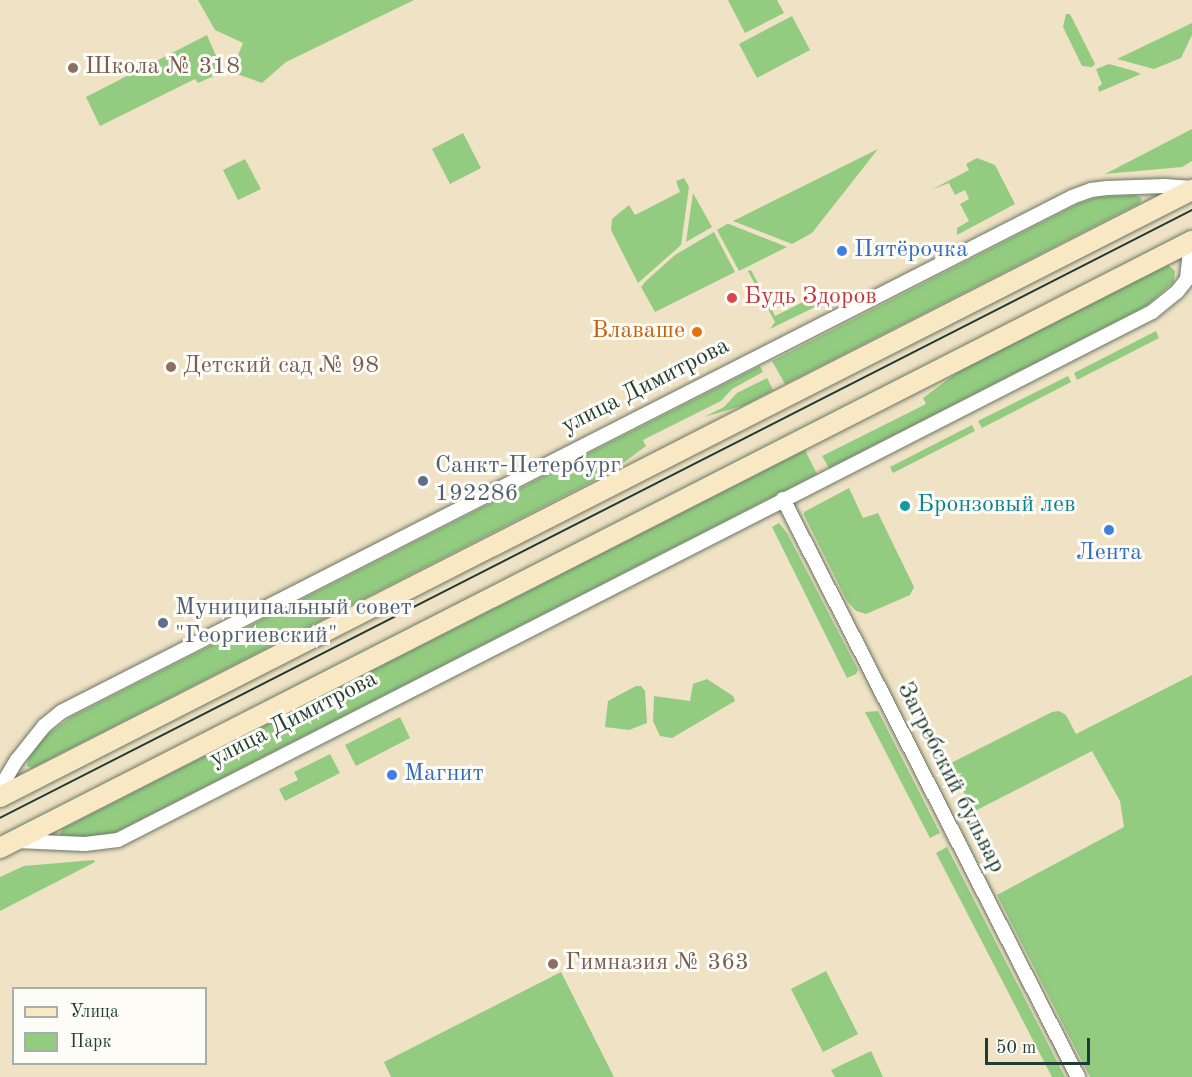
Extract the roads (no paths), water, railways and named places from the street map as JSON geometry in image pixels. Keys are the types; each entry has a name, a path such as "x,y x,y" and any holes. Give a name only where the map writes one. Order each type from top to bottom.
{"street":[{"name":"улица Димитрова","path":"0,788 17,760 44,726 61,712 1072,197 1091,190 1165,186 1192,189"},
{"name":"улица Димитрова","path":"0,797 1192,189"},
{"name":"улица Димитрова","path":"7,844 85,844 118,840 1152,312 1177,292 1187,279 1192,241"},
{"name":"улица Димитрова","path":"7,844 1192,241"},
{"name":"Загребский бульвар","path":"783,500 1077,1077"}],"tram line":[{"path":"0,818 1192,210"}],"place":[{"name":"Школа № 318","path":"73,68"},
{"name":"Пятёрочка","path":"842,251"},
{"name":"Будь Здоров","path":"732,298"},
{"name":"Влаваше","path":"697,332"},
{"name":"Детский сад № 98","path":"171,367"},
{"name":"Санкт-Петербург 192286","path":"423,481"},
{"name":"Бронзовый лев","path":"905,506"},
{"name":"Лента","path":"1109,530"},
{"name":"Муниципальный совет \"Георгиевский\"","path":"163,623"},
{"name":"Магнит","path":"392,775"},
{"name":"Гимназия № 363","path":"553,964"}]}
